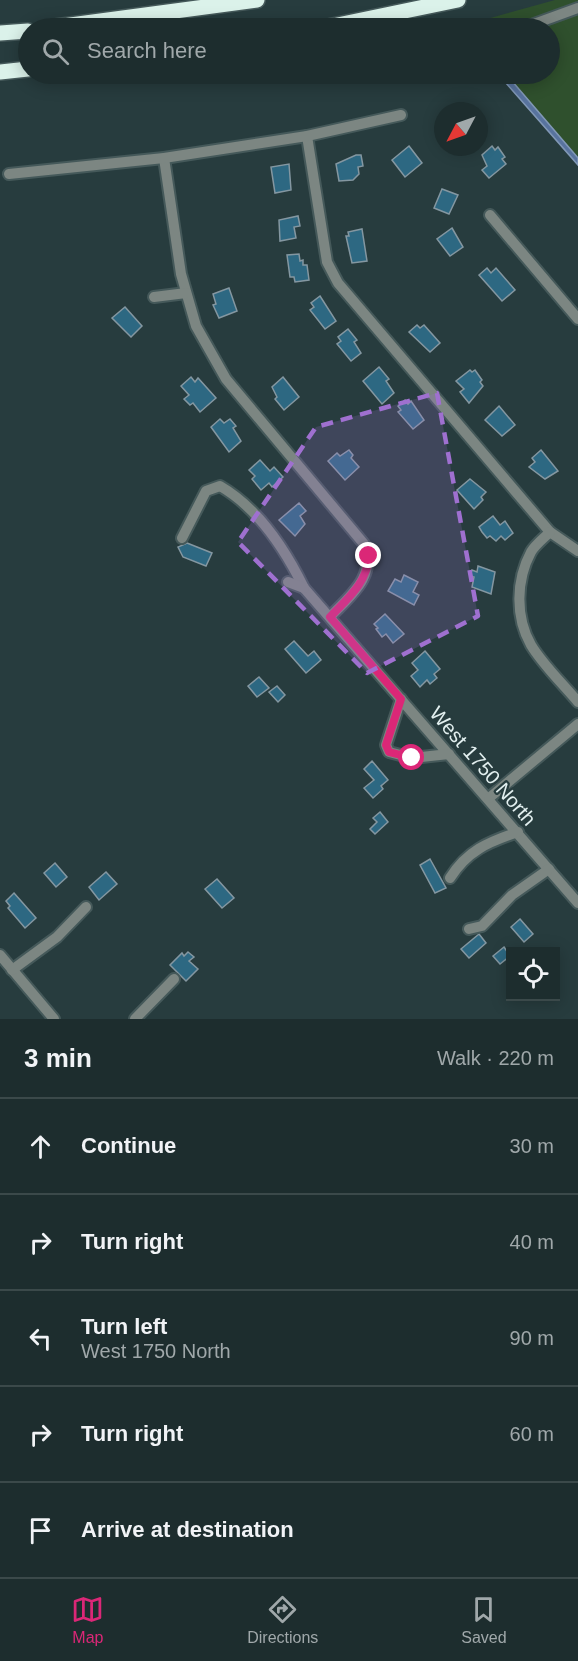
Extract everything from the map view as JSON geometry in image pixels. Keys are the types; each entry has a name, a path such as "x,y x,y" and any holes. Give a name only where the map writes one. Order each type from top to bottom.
{"highway":[{"path":"123,18 257,0"},
{"path":"371,18 458,0"},
{"path":"0,33 18,32"},
{"path":"0,72 18,70"}],"street":[{"path":"550,18 578,8"},
{"path":"9,174 164,158 307,136 402,115"},
{"path":"307,136 327,261 338,283 550,532 578,551"},
{"path":"164,158 181,274 196,326 226,380 364,544 369,556 368,571 361,585 330,617"},
{"path":"490,215 578,319"},
{"path":"154,297 186,293"},
{"name":"West 1750 North","path":"182,538 206,491 220,486 246,504 294,568 304,588 578,903"},
{"path":"550,532 532,550 523,573 519,595 522,621 531,645 578,702"},
{"path":"288,582 304,588"},
{"path":"401,699 386,745 389,752 412,758 449,754"},
{"path":"489,798 578,724"},
{"path":"450,878 465,858 482,844 518,832"},
{"path":"468,929 482,926 512,895 549,869"},
{"path":"12,970 57,937 86,907"},
{"path":"0,955 54,1019"},
{"path":"135,1019 174,979"}],"highlighted area":[{"path":"437,393 478,616 367,673 238,542 316,427"}],"green space":[{"path":"555,0 578,0 578,164 508,84 560,84 560,18 490,18"}],"water":[{"path":"507,84 515,84 578,158 578,165"}],"building":[{"path":"409,146 422,163 405,177 392,160"},
{"path":"492,146 495,150 498,147 505,157 502,159 506,164 489,178 482,170 487,166 482,156 488,156 488,150"},
{"path":"361,155 363,166 358,167 359,174 353,180 339,181 336,164"},
{"path":"289,164 291,190 275,193 271,167"},
{"path":"442,189 458,195 449,214 434,208"},
{"path":"298,216 300,226 294,227 296,238 280,241 279,220"},
{"path":"452,228 463,247 450,256 437,239"},
{"path":"362,229 367,261 352,263 346,236 349,236 348,232"},
{"path":"299,254 300,261 303,260 303,265 307,265 309,280 295,282 294,277 290,277 287,255"},
{"path":"487,268 491,273 496,268 515,290 502,301 479,275"},
{"path":"229,288 237,311 219,318 213,305 216,304 213,294"},
{"path":"320,296 336,321 325,329 310,310 314,307 311,303"},
{"path":"125,307 142,326 131,337 112,318"},
{"path":"417,325 420,328 424,325 440,343 430,352 409,332"},
{"path":"348,329 357,340 354,342 361,353 351,361 337,344 341,341 338,337"},
{"path":"379,367 389,379 386,381 394,393 382,404 363,381"},
{"path":"470,370 472,372 475,370 483,386 469,403 460,392 464,389 456,381"},
{"path":"191,377 195,382 198,378 216,398 200,412 193,403 190,405 184,399 189,395 181,386"},
{"path":"283,377 299,397 284,410 275,399 277,397 272,387"},
{"path":"405,400 408,404 411,401 424,420 413,429 398,412 401,410 398,406"},
{"path":"499,406 515,425 502,436 485,420"},
{"path":"220,419 224,423 230,419 236,426 233,428 241,441 229,452 211,427"},
{"path":"349,450 353,455 351,458 359,467 345,480 328,461 337,453 340,456"},
{"path":"541,450 558,471 545,479 529,467 535,462 532,458"},
{"path":"260,460 270,471 274,467 283,477 272,487 269,483 261,490 252,479 255,476 249,470"},
{"path":"470,479 486,492 481,497 483,500 474,509 457,490"},
{"path":"299,503 306,511 300,516 305,524 295,536 279,520"},
{"path":"493,516 500,525 505,521 513,533 505,540 501,536 496,541 490,536 487,538 479,527"},
{"path":"187,543 212,553 206,566 183,557 178,547"},
{"path":"478,566 495,572 491,594 472,587 474,577 470,576 472,570 477,572"},
{"path":"404,575 418,582 413,592 419,595 414,605 388,591 395,579 401,582"},
{"path":"385,614 404,634 393,643 386,634 382,637 374,624"},
{"path":"294,641 308,656 314,651 321,660 306,673 285,649"},
{"path":"425,651 440,669 434,674 437,678 430,684 427,680 420,687 411,676 418,670 412,663"},
{"path":"259,677 269,688 257,697 248,686"},
{"path":"277,686 285,695 278,702 269,692"},
{"path":"372,761 388,780 381,786 383,789 373,798 364,788 374,780 364,769"},
{"path":"380,812 388,822 375,834 370,829 377,822 373,818"},
{"path":"430,859 446,888 435,893 420,865"},
{"path":"55,863 67,877 56,887 44,873"},
{"path":"106,872 117,884 99,900 89,887"},
{"path":"217,879 234,898 222,908 205,889"},
{"path":"14,893 36,918 25,928 8,908 10,906 6,901"},
{"path":"520,919 533,934 524,942 511,927"},
{"path":"479,934 486,943 469,958 461,949"},
{"path":"504,947 506,950 506,959 500,964 493,956"},
{"path":"188,952 194,957 189,961 198,969 186,981 170,965 182,953 184,956"}],"route":[{"path":"369,556 368,571 361,585 330,617 401,699 386,745 389,752 412,758"}]}
